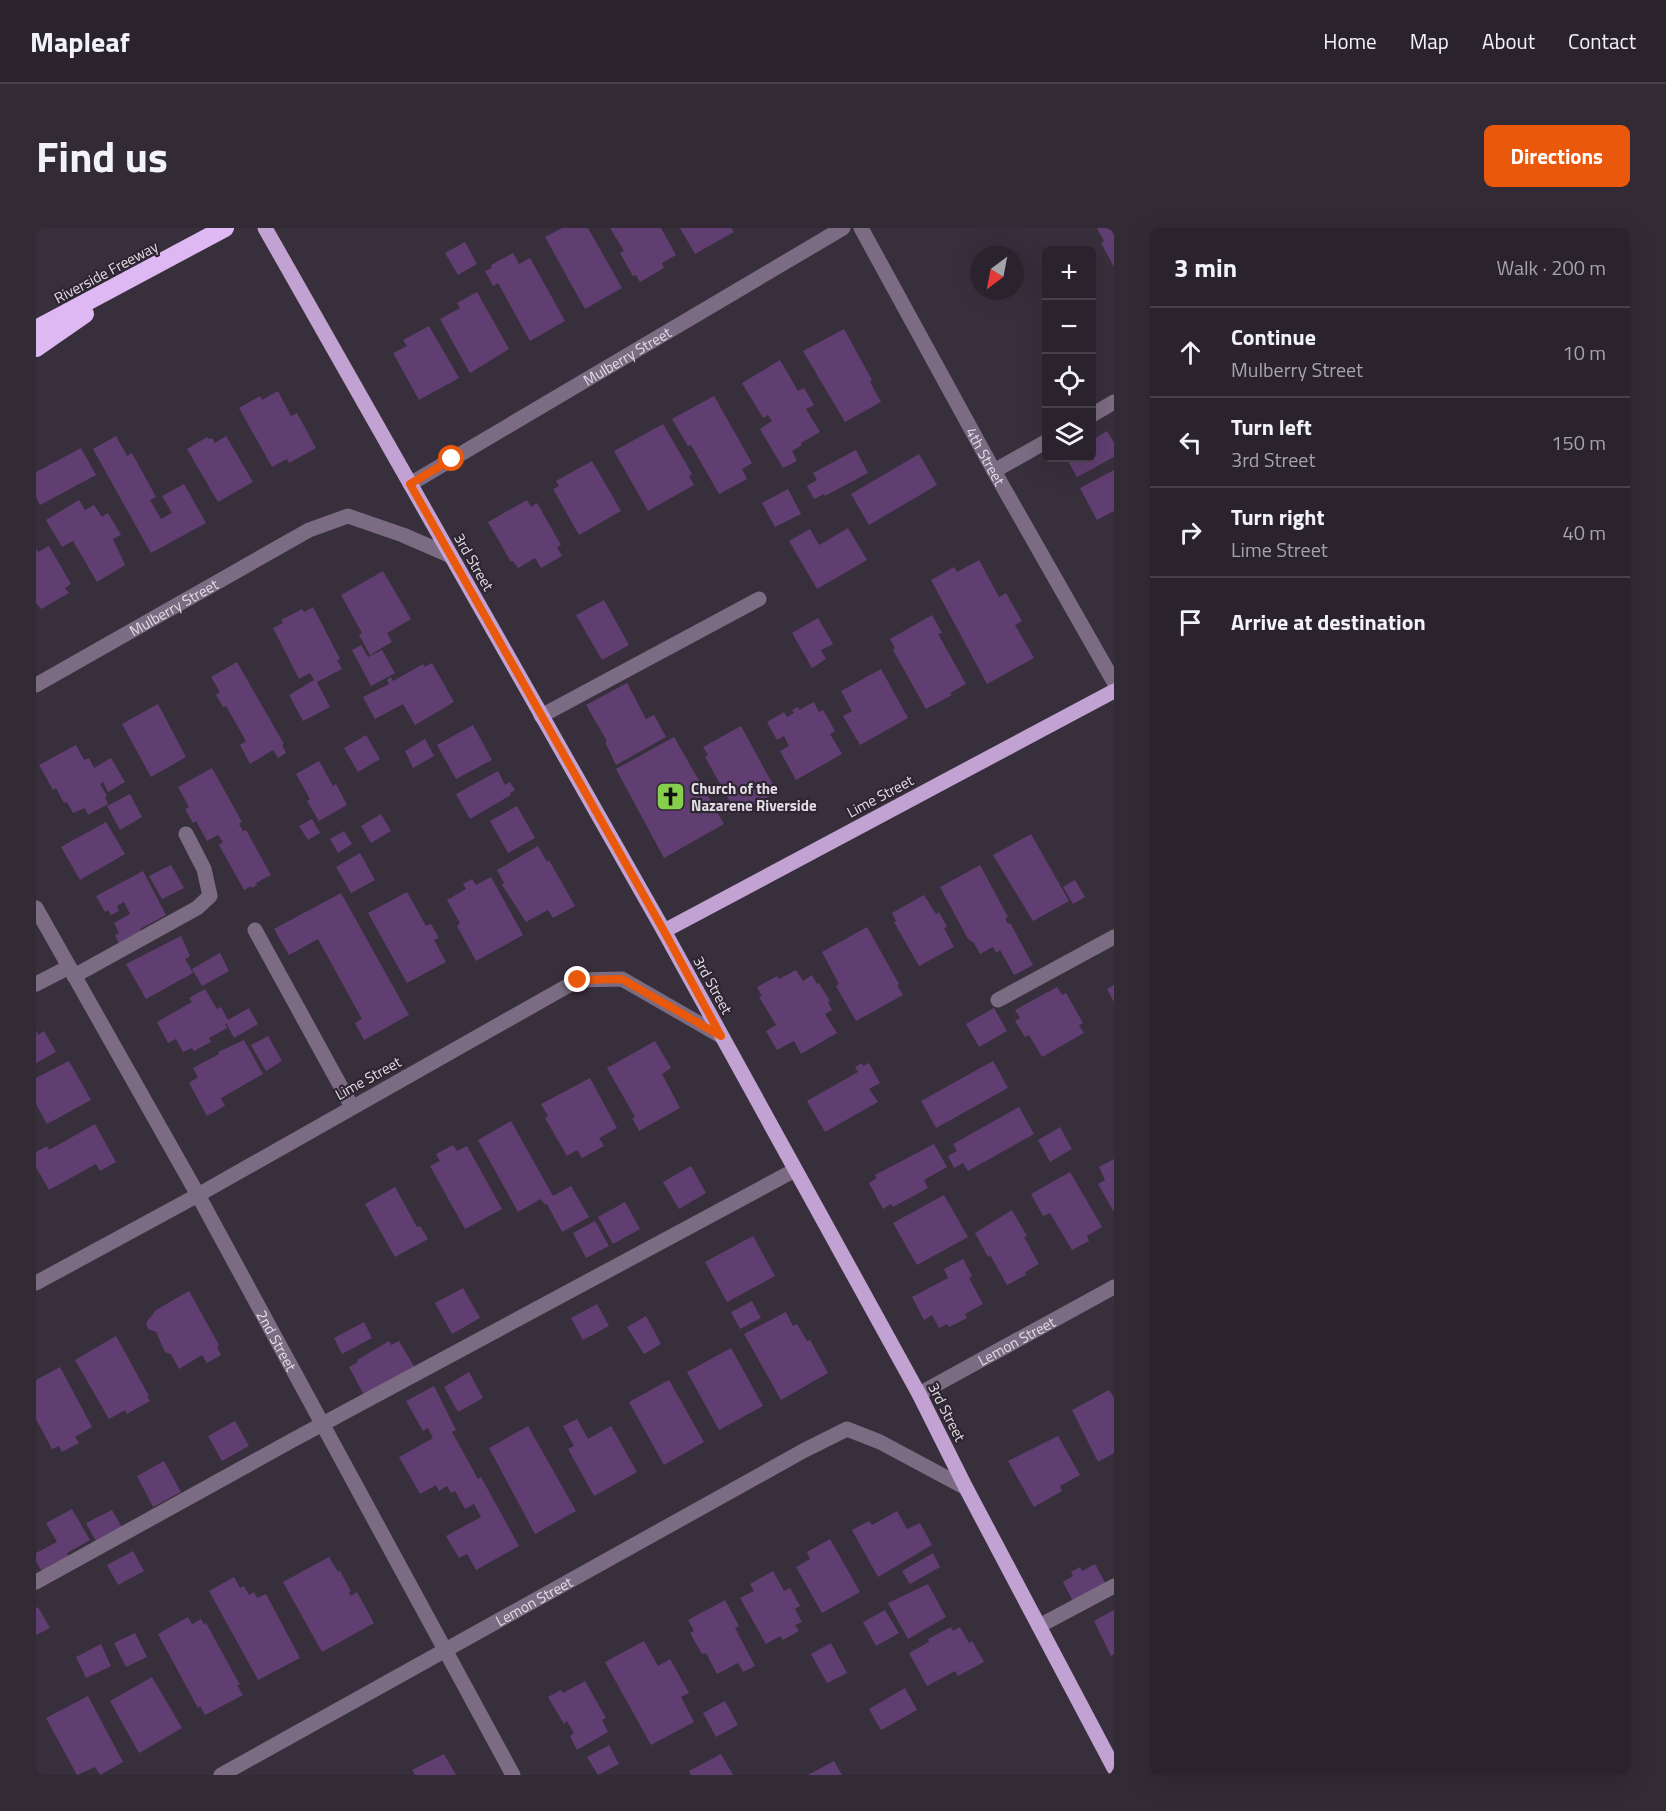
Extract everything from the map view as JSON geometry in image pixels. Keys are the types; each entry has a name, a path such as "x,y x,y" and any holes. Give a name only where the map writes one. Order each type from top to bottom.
{"highway":[{"name":"Riverside Freeway","path":"36,329 219,231"},
{"path":"36,348 151,269"}],"main road":[{"name":"3rd Street","path":"265,228 664,931 919,1394 1114,1768"},
{"name":"Lime Street","path":"664,931 1114,692"}],"street":[{"name":"Mulberry Street","path":"410,484 843,228"},
{"name":"4th Street","path":"861,228 994,471 1114,682"},
{"path":"1096,413 1114,402"},
{"path":"994,471 1042,444"},
{"name":"Mulberry Street","path":"36,685 309,530 348,516 403,535 449,555"},
{"path":"541,716 759,599"},
{"path":"36,984 71,971 197,908 210,896 204,869 186,834"},
{"name":"2nd Street","path":"36,908 198,1195 513,1775"},
{"path":"255,930 352,1107"},
{"path":"998,1000 1114,937"},
{"name":"Lime Street","path":"36,1283 198,1195 578,980 622,979 721,1036"},
{"path":"36,1582 322,1424 795,1170"},
{"name":"Lemon Street","path":"919,1394 1114,1287"},
{"name":"Lemon Street","path":"221,1775 803,1451 847,1429 880,1442 966,1488"},
{"path":"1039,1626 1114,1586"}],"building":[{"path":"562,228 588,228 622,288 585,309 545,237"},
{"path":"610,228 661,228 676,255 662,263 664,268 640,282 636,275 633,276 620,253 624,251"},
{"path":"680,228 731,228 734,232 695,254"},
{"path":"1097,228 1114,228 1114,267 1101,243 1104,241"},
{"path":"465,242 477,264 458,275 445,253"},
{"path":"513,253 519,264 530,258 565,321 530,341 498,283 493,286 485,271 492,268 491,265"},
{"path":"477,292 509,349 470,373 440,319 460,308 457,303"},
{"path":"429,326 459,378 419,400 393,353 407,346 403,340"},
{"path":"844,329 872,380 870,382 881,402 845,422 803,351"},
{"path":"780,360 798,391 804,388 814,405 806,409 820,432 792,451 797,461 783,468 760,429 772,421 768,415 763,418 742,383"},
{"path":"278,391 291,416 297,413 316,448 289,463 287,459 272,467 239,408 260,396 262,400"},
{"path":"714,396 752,463 742,469 747,479 719,494 691,445 688,446 672,419"},
{"path":"663,424 692,474 689,476 694,485 648,511 614,451"},
{"path":"1107,431 1114,443 1114,457 1077,477 1068,462 1096,462 1096,438"},
{"path":"116,436 127,456 132,453 156,497 150,500 161,519 172,513 162,496 184,484 206,523 151,553 93,449"},
{"path":"226,436 253,482 218,502 187,449 207,437 212,438 215,443"},
{"path":"81,448 96,475 40,505 36,497 36,472"},
{"path":"856,450 868,473 825,496 824,494 814,499 807,486 817,480 813,473"},
{"path":"919,454 937,485 869,525 851,494"},
{"path":"592,461 621,511 579,535 553,489 559,486 556,481"},
{"path":"1114,470 1114,511 1097,520 1080,488"},
{"path":"788,489 801,514 775,527 762,503"},
{"path":"79,500 85,510 94,505 102,517 108,513 121,535 113,539 125,565 97,582 73,541 62,547 46,520"},
{"path":"527,500 531,507 537,503 561,545 557,547 562,556 541,568 535,558 518,568 513,561 511,562 488,522"},
{"path":"848,528 867,560 817,589 789,541 810,529 819,545"},
{"path":"49,546 71,584 65,588 69,593 41,609 36,603 36,548 38,552"},
{"path":"979,560 999,597 1006,593 1022,621 1015,625 1034,658 987,684 931,580 954,567 957,572"},
{"path":"383,571 411,619 387,633 392,642 370,655 359,635 362,633 341,595"},
{"path":"604,600 629,645 602,660 576,615"},
{"path":"313,607 340,659 337,660 342,669 317,682 330,707 303,721 289,695 314,680 310,673 299,679 273,628 283,623 281,620 302,609 304,612"},
{"path":"932,615 942,633 938,634 966,684 950,693 952,695 926,709 893,650 895,648 890,639"},
{"path":"818,618 833,644 821,650 826,659 812,668 792,633"},
{"path":"361,645 368,657 382,650 395,673 371,686 352,650"},
{"path":"237,662 284,744 282,745 286,753 278,758 273,750 250,764 240,745 246,741 226,706 223,707 216,695 220,692 211,677"},
{"path":"432,663 454,702 415,725 403,704 375,719 363,697 389,684 387,680 391,677 393,681 423,664 425,667"},
{"path":"881,669 908,718 860,745 843,716 852,711 841,691"},
{"path":"627,683 646,719 654,715 666,737 616,765 605,742 607,741 586,705"},
{"path":"814,702 819,712 823,710 835,731 830,734 842,754 796,780 780,751 789,746 784,736 777,740 767,722 784,712 787,717 794,713 792,710 798,707 799,710"},
{"path":"158,704 186,757 151,777 122,724"},
{"path":"473,725 492,760 456,779 437,745"},
{"path":"741,726 777,792 737,814 705,757 708,755 703,747"},
{"path":"366,735 380,759 358,772 344,748"},
{"name":"Church of the Nazarene Riverside","path":"674,737 724,824 664,858 616,769"},
{"path":"425,739 434,756 413,768 405,751"},
{"path":"76,745 84,760 89,758 94,768 111,758 125,782 108,792 103,782 100,784 107,796 105,797 108,804 88,815 85,808 73,813 67,802 64,803 56,788 53,790 39,765"},
{"path":"319,761 333,786 336,784 347,805 319,821 307,801 310,799 296,774"},
{"path":"212,768 242,822 239,824 243,831 246,830 271,875 256,883 257,885 252,888 251,886 244,890 219,845 223,842 218,835 207,841 196,821 193,823 185,809 189,807 178,787"},
{"path":"498,771 505,785 510,782 515,790 510,793 511,795 470,819 456,794"},
{"path":"130,794 142,817 120,830 107,806"},
{"path":"517,806 535,838 508,853 490,821"},
{"path":"381,814 391,831 371,843 361,826"},
{"path":"312,819 320,833 308,840 299,826"},
{"path":"106,822 125,854 80,880 61,847"},
{"path":"344,831 352,844 338,853 330,839"},
{"path":"1031,834 1069,901 1033,921 993,855"},
{"path":"538,846 547,862 549,860 575,906 553,918 548,910 526,922 502,885 504,883 497,870"},
{"path":"360,853 375,880 351,893 336,867"},
{"path":"171,865 184,888 162,899 149,876"},
{"path":"980,865 1008,917 1005,918 1008,924 1010,923 1033,965 1014,975 1000,950 996,953 993,947 980,954 974,943 968,939 940,887"},
{"path":"143,871 166,915 119,944 115,935 119,933 114,923 130,914 124,902 117,906 119,911 111,915 108,910 105,912 96,896"},
{"path":"491,877 523,935 476,961 457,926 460,923 447,900 466,889 463,884 472,879 476,885"},
{"path":"1075,880 1085,897 1073,904 1063,887"},
{"path":"407,892 426,926 431,924 439,938 434,940 446,962 407,983 368,913"},
{"path":"341,893 409,1015 364,1040 355,1023 362,1019 318,939 289,955 274,929"},
{"path":"924,895 936,914 939,912 954,947 919,966 894,922 896,921 892,913"},
{"path":"867,927 903,995 856,1021 836,986 839,984 822,952"},
{"path":"181,936 190,956 185,959 193,973 146,999 126,964"},
{"path":"220,953 229,971 202,986 192,969"},
{"path":"796,970 803,981 812,975 817,984 819,983 830,1001 828,1002 832,1010 825,1014 837,1033 801,1054 794,1041 777,1050 766,1031 776,1025 759,997 762,996 757,987 777,976 779,979"},
{"path":"1114,985 1114,1002 1107,989"},
{"path":"1057,987 1062,995 1066,993 1083,1023 1079,1025 1084,1033 1042,1057 1029,1035 1025,1037 1015,1021 1020,1018 1015,1010"},
{"path":"205,989 217,1009 221,1007 228,1020 249,1008 258,1024 234,1038 226,1023 227,1028 209,1038 211,1042 194,1051 192,1048 183,1052 176,1039 168,1043 157,1022 192,1002 189,998"},
{"path":"994,1008 1007,1031 979,1047 966,1024"},
{"path":"36,1030 38,1035 44,1031 56,1052 36,1063"},
{"path":"268,1036 282,1061 266,1071 251,1045"},
{"path":"244,1040 263,1074 221,1098 225,1106 207,1116 189,1083 198,1077 193,1068 219,1054 218,1052"},
{"path":"655,1041 671,1068 662,1074 680,1108 639,1131 632,1118 635,1117 607,1068"},
{"path":"69,1061 91,1100 47,1124 36,1104 36,1078"},
{"path":"993,1061 1008,1088 936,1128 921,1101"},
{"path":"862,1063 863,1066 869,1063 880,1083 869,1089 878,1102 825,1132 807,1101 858,1072 855,1067"},
{"path":"590,1078 617,1128 599,1138 604,1146 582,1158 577,1150 567,1156 545,1118 548,1116 541,1104"},
{"path":"1019,1107 1034,1134 968,1171 963,1163 954,1168 948,1156 957,1151 953,1144"},
{"path":"511,1121 553,1196 571,1186 589,1217 562,1232 547,1204 545,1205 541,1199 518,1212 478,1140"},
{"path":"95,1124 116,1162 100,1171 96,1164 49,1190 36,1167 36,1152 47,1146 49,1150"},
{"path":"1060,1127 1072,1149 1050,1162 1038,1140"},
{"path":"934,1144 947,1167 924,1180 928,1188 893,1207 891,1204 883,1209 869,1183 877,1178 875,1175"},
{"path":"453,1145 457,1151 467,1146 502,1209 465,1229 430,1166 440,1161 436,1154"},
{"path":"1114,1159 1114,1212 1098,1184 1105,1180 1099,1167"},
{"path":"691,1166 706,1193 679,1209 663,1182"},
{"path":"1070,1172 1102,1227 1087,1236 1089,1241 1072,1250 1050,1213 1043,1216 1031,1194"},
{"path":"395,1187 417,1227 420,1226 428,1239 395,1257 365,1204"},
{"path":"944,1195 968,1237 917,1265 893,1223"},
{"path":"625,1202 640,1229 613,1244 598,1217"},
{"path":"1012,1210 1039,1264 1025,1272 1026,1275 1007,1285 975,1233"},
{"path":"595,1221 609,1246 586,1258 573,1233"},
{"path":"753,1236 775,1276 727,1302 705,1262"},
{"path":"963,1259 972,1276 969,1278 983,1304 965,1314 967,1318 949,1327 947,1324 939,1328 932,1315 924,1320 912,1297 948,1278 944,1269"},
{"path":"463,1288 480,1318 452,1334 435,1303"},
{"path":"189,1291 219,1345 217,1347 221,1355 207,1363 202,1355 179,1369 171,1354 165,1352 156,1332 148,1329 146,1323 156,1310"},
{"path":"752,1301 761,1318 740,1329 731,1312"},
{"path":"597,1304 609,1326 583,1340 571,1318"},
{"path":"786,1312 793,1326 797,1324 807,1341 810,1340 828,1373 781,1400 744,1334"},
{"path":"646,1316 661,1344 644,1354 627,1327"},
{"path":"364,1322 372,1338 342,1354 334,1338"},
{"path":"116,1336 150,1401 127,1414 125,1410 109,1419 75,1360"},
{"path":"389,1341 391,1345 399,1341 415,1368 364,1395 349,1367"},
{"path":"731,1348 763,1406 719,1430 687,1372"},
{"path":"60,1367 92,1427 75,1437 79,1443 62,1452 59,1446 52,1449 36,1419 36,1380"},
{"path":"469,1372 483,1398 458,1412 444,1387"},
{"path":"669,1380 704,1442 664,1465 629,1402"},
{"path":"434,1386 456,1430 452,1432 478,1479 481,1477 519,1546 476,1570 467,1554 459,1558 446,1536 481,1517 474,1504 465,1509 455,1491 451,1493 447,1486 439,1491 436,1485 420,1494 399,1457 433,1438 428,1428 423,1431 406,1401"},
{"path":"1109,1390 1114,1398 1114,1453 1098,1462 1072,1410"},
{"path":"577,1419 588,1439 611,1426 637,1472 594,1496 568,1449 574,1446 563,1426"},
{"path":"235,1421 249,1446 222,1461 208,1436"},
{"path":"528,1426 576,1511 535,1534 489,1448"},
{"path":"1058,1436 1080,1475 1060,1486 1062,1491 1034,1507 1008,1461"},
{"path":"164,1461 181,1492 153,1507 137,1476"},
{"path":"72,1509 90,1540 67,1553 71,1560 44,1575 36,1561 36,1553 57,1542 46,1523"},
{"path":"112,1510 124,1531 98,1545 86,1523"},
{"path":"897,1511 907,1529 920,1523 932,1545 878,1577 852,1530 869,1521 872,1525"},
{"path":"830,1539 860,1592 822,1613 796,1567 810,1559 807,1552"},
{"path":"133,1551 144,1571 118,1585 107,1565"},
{"path":"933,1553 940,1567 910,1584 902,1571"},
{"path":"329,1557 338,1572 340,1571 351,1591 349,1593 351,1596 357,1592 374,1623 322,1652 283,1582"},
{"path":"1095,1564 1108,1588 1075,1605 1063,1582 1073,1576 1071,1572 1080,1567 1082,1571"},
{"path":"773,1571 784,1591 790,1588 800,1606 795,1609 802,1622 795,1625 799,1631 783,1640 780,1636 766,1644 740,1598 754,1591 750,1584"},
{"path":"234,1577 240,1588 244,1586 249,1595 254,1592 257,1598 266,1594 300,1658 258,1680 209,1591"},
{"path":"928,1584 946,1617 908,1639 888,1603"},
{"path":"725,1600 739,1626 735,1628 755,1666 743,1672 738,1663 717,1674 706,1653 702,1654 690,1633 694,1631 688,1620"},
{"path":"38,1607 50,1628 36,1635 36,1608"},
{"path":"885,1610 899,1633 876,1646 863,1622"},
{"path":"1114,1610 1114,1654 1111,1656 1094,1621"},
{"path":"188,1617 192,1624 201,1619 204,1625 206,1623 240,1685 237,1685 243,1695 205,1715 200,1706 198,1708 158,1634"},
{"path":"951,1627 953,1631 960,1627 969,1643 972,1641 984,1662 958,1676 955,1671 927,1686 909,1653 929,1642 928,1639"},
{"path":"135,1633 147,1657 126,1667 114,1643"},
{"path":"644,1641 658,1666 670,1659 689,1693 681,1697 694,1722 651,1745 605,1662"},
{"path":"831,1643 847,1673 827,1683 811,1654"},
{"path":"101,1644 111,1666 86,1678 76,1657"},
{"path":"152,1677 182,1728 139,1753 110,1701"},
{"path":"585,1681 606,1718 602,1720 608,1732 577,1750 570,1736 574,1733 567,1721 564,1724 548,1697 561,1690 563,1693"},
{"path":"905,1688 917,1710 881,1730 869,1709"},
{"path":"88,1696 123,1762 100,1775 95,1767 77,1775 46,1718"},
{"path":"725,1701 738,1725 716,1737 703,1713"},
{"path":"609,1745 619,1764 598,1775 587,1757"},
{"path":"444,1754 456,1775 415,1775 412,1770"},
{"path":"721,1754 733,1775 691,1775 689,1771"},
{"path":"834,1761 842,1775 808,1775"}],"place":[{"name":"Church of the Nazarene Riverside","path":"670,797"}],"route":[{"path":"452,459 410,484 664,931 721,1036 622,979 578,980"}]}
